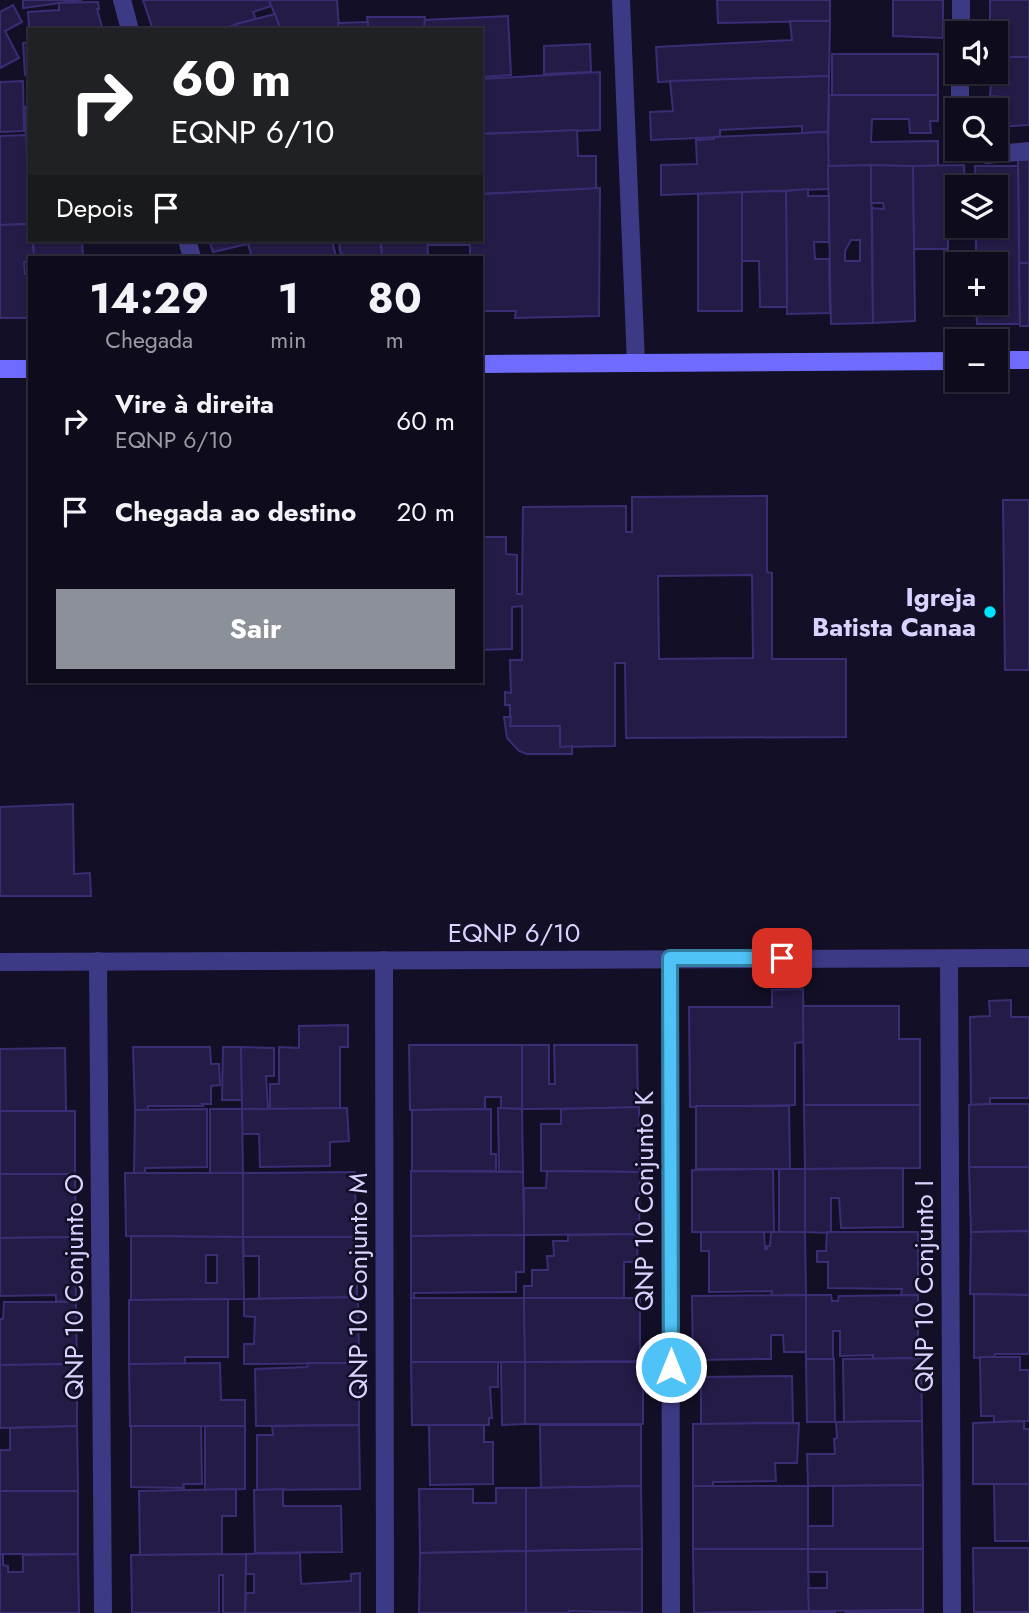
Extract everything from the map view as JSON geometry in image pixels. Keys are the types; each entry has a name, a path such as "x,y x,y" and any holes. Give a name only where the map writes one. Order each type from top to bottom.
{"street":[{"path":"122,0 129,28"},
{"path":"621,0 636,363"},
{"path":"961,0 961,21"},
{"path":"1008,152 1029,150"},
{"path":"483,364 945,360"},
{"path":"1008,360 1029,360"},
{"path":"0,369 28,369"},
{"name":"QNP 10 Conjunto K","path":"670,958 671,1613"},
{"name":"EQNP 6/10","path":"0,962 1029,958"},
{"name":"QNP 10 Conjunto I","path":"949,959 952,1613"},
{"name":"QNP 10 Conjunto M","path":"384,960 385,1613"},
{"name":"QNP 10 Conjunto O","path":"98,961 103,1613"}],"building":[{"path":"23,0 82,0 23,8"},
{"path":"143,0 269,0 271,6 253,12 256,19 224,28 152,28"},
{"path":"269,0 337,0 339,28 280,28"},
{"path":"717,0 830,0 830,21 718,23"},
{"path":"893,0 943,0 943,38 893,36"},
{"path":"990,0 1029,0 1029,57 1008,57 1008,21 990,21"},
{"path":"98,2 97,9 102,28 29,28 28,12 59,10 59,3"},
{"path":"13,5 22,22 5,31 19,58 0,68 0,12"},
{"path":"275,14 280,28 237,28 236,24"},
{"path":"508,16 511,75 483,77 483,28 424,28 424,20"},
{"path":"367,17 425,17 424,28 368,28"},
{"path":"790,21 830,21 829,76 658,82 656,47 792,40"},
{"path":"368,22 368,28 339,28 338,23"},
{"path":"28,42 28,74 25,75 23,43"},
{"path":"590,44 591,72 544,74 544,46"},
{"path":"832,54 938,54 938,95 832,95"},
{"path":"1008,57 1029,57 1029,125 1008,126 1008,98 990,96 991,84 1008,84"},
{"path":"600,72 600,130 483,134 483,79"},
{"path":"829,76 828,132 802,133 802,126 720,130 720,137 651,140 650,112 673,111 670,81"},
{"path":"23,81 24,131 0,132 0,82"},
{"path":"829,95 938,95 938,121 930,121 931,133 910,133 909,119 872,119 871,142 938,141 938,166 828,166"},
{"path":"25,107 28,107 28,141"},
{"path":"577,130 578,156 596,156 596,189 483,194 483,134"},
{"path":"828,132 829,189 661,195 661,165 697,164 696,140"},
{"path":"26,135 28,224 0,225 0,136"},
{"path":"1018,160 1029,160 1029,263 1019,263"},
{"path":"871,165 873,323 831,324 828,166","holes":["851,240 860,240 860,261 845,261 845,251"]},
{"path":"871,165 913,166 915,321 873,323 872,208 884,209 883,203 871,203"},
{"path":"964,165 964,175 945,175 945,238 948,238 948,249 914,249 913,166"},
{"path":"975,166 1018,166 1020,324 977,324 977,315 1008,315 1008,252 976,252 976,238 1008,238 1008,175 975,175"},
{"path":"600,188 599,316 515,318 516,311 483,311 483,256 470,256 470,245 427,245 427,242 483,242 483,194"},
{"path":"808,189 808,196 829,196 829,242 814,242 815,259 829,259 830,313 787,314 786,191"},
{"path":"786,191 787,307 760,307 759,261 742,261 742,192"},
{"path":"742,192 742,311 698,311 698,194"},
{"path":"28,224 28,242 33,242 34,256 28,256 28,262 24,262 25,274 28,274 28,318 0,318 0,225"},
{"path":"33,242 82,242 83,256 34,256"},
{"path":"210,242 256,242 213,252"},
{"path":"332,242 336,256 252,256 248,244"},
{"path":"339,242 381,242 382,256 345,256 340,252"},
{"path":"381,242 427,242 428,256 382,256"},
{"path":"1019,263 1029,263 1029,326 1020,326"},
{"path":"767,496 767,572 772,573 772,659 846,659 846,737 626,738 625,663 615,663 615,746 560,747 560,726 510,726 510,705 505,705 505,692 511,693 510,660 522,660 522,606 512,607 512,649 483,650 483,537 506,537 506,554 517,555 517,594 522,594 523,507 626,506 626,532 632,532 632,497","holes":["752,575 753,658 659,659 658,576"]},
{"path":"1003,500 1029,500 1029,670 1005,670"},
{"path":"504,717 511,717 510,726 560,726 560,747 572,746 572,754 527,754 519,751 507,738"},
{"path":"73,804 74,874 90,873 91,896 0,896 0,807"},
{"path":"803,989 804,1042 795,1043 795,1105 690,1107 689,1007 772,1007 772,990"},
{"path":"1011,1000 1011,1017 1029,1017 1029,1098 990,1098 990,1104 971,1105 970,1017 990,1016 989,1001"},
{"path":"803,1006 899,1006 899,1039 920,1039 920,1105 804,1105"},
{"path":"348,1025 348,1047 340,1047 340,1109 270,1109 270,1084 279,1084 279,1047 299,1048 299,1026"},
{"path":"409,1045 522,1045 522,1109 501,1108 501,1097 485,1097 485,1109 410,1110"},
{"path":"522,1045 549,1045 549,1084 555,1084 554,1045 637,1045 638,1108 522,1109"},
{"path":"133,1047 210,1047 211,1064 219,1064 220,1085 211,1086 211,1104 148,1106 148,1110 135,1110"},
{"path":"223,1047 241,1047 242,1100 222,1100"},
{"path":"241,1047 274,1048 274,1076 266,1076 268,1109 242,1109"},
{"path":"65,1048 66,1111 0,1111 0,1049"},
{"path":"1029,1104 1029,1167 969,1167 969,1105"},
{"path":"804,1105 920,1105 920,1168 805,1169"},
{"path":"696,1106 789,1106 790,1169 696,1169"},
{"path":"639,1107 640,1172 541,1171 541,1124 561,1124 561,1109"},
{"path":"347,1108 349,1141 330,1142 330,1166 260,1167 259,1134 242,1134 242,1109"},
{"path":"498,1108 522,1109 523,1172 499,1171"},
{"path":"207,1109 207,1167 145,1168 145,1173 134,1173 135,1110"},
{"path":"210,1109 242,1109 243,1173 210,1173"},
{"path":"491,1109 491,1154 496,1154 496,1171 412,1171 412,1110"},
{"path":"0,1111 75,1111 75,1174 0,1174"},
{"path":"969,1167 1029,1167 1029,1231 971,1232"},
{"path":"903,1168 903,1227 841,1228 839,1198 831,1198 831,1233 805,1232 805,1169"},
{"path":"773,1169 774,1232 692,1232 692,1170"},
{"path":"779,1169 805,1169 805,1232 779,1233"},
{"path":"411,1171 523,1172 524,1235 411,1236"},
{"path":"547,1171 640,1172 639,1234 524,1235 524,1188 546,1188"},
{"path":"355,1172 356,1237 243,1237 243,1173"},
{"path":"125,1173 243,1173 243,1237 126,1236"},
{"path":"0,1174 75,1174 76,1237 0,1238"},
{"path":"1029,1231 1029,1295 970,1294 971,1232"},
{"path":"701,1232 764,1232 767,1249 767,1246 770,1246 771,1232 805,1232 806,1295 771,1296 772,1291 709,1292 709,1251 701,1251"},
{"path":"827,1232 918,1232 918,1295 901,1295 902,1289 828,1288 828,1262 817,1262 817,1251 826,1251"},
{"path":"638,1234 637,1262 624,1262 624,1298 524,1298 524,1286 532,1286 532,1270 548,1270 547,1256 554,1256 553,1241 568,1241 568,1235"},
{"path":"524,1235 524,1272 516,1272 516,1292 414,1293 414,1298 411,1298 411,1236"},
{"path":"131,1236 243,1237 244,1299 131,1300","holes":["206,1255 217,1255 217,1283 206,1283"]},
{"path":"76,1237 76,1302 56,1301 56,1295 0,1296 0,1238"},
{"path":"243,1237 357,1237 357,1298 259,1299 259,1256 244,1256"},
{"path":"974,1294 1029,1295 1029,1354 995,1354 994,1357 974,1358"},
{"path":"806,1295 806,1352 784,1352 783,1335 771,1335 771,1359 693,1360 692,1296"},
{"path":"806,1295 831,1295 832,1301 838,1301 839,1296 918,1295 918,1358 873,1359 873,1355 840,1356 840,1331 833,1331 833,1359 806,1359"},
{"path":"358,1297 359,1363 244,1364 244,1344 254,1344 255,1317 244,1316 244,1299"},
{"path":"411,1298 524,1298 525,1362 411,1362"},
{"path":"524,1298 640,1298 640,1361 525,1362"},
{"path":"228,1299 228,1357 185,1357 185,1364 129,1364 129,1300"},
{"path":"4,1302 76,1302 77,1364 0,1365 0,1319 3,1319"},
{"path":"980,1357 1020,1357 1020,1370 1029,1370 1029,1421 994,1422 994,1416 981,1416"},
{"path":"921,1358 922,1421 844,1422 843,1359"},
{"path":"806,1359 834,1359 835,1422 807,1422"},
{"path":"411,1362 498,1362 498,1387 490,1387 492,1418 489,1418 489,1425 412,1425"},
{"path":"501,1362 525,1362 525,1424 502,1425"},
{"path":"525,1362 643,1362 643,1424 525,1424"},
{"path":"220,1363 221,1400 245,1400 245,1426 130,1426 129,1364"},
{"path":"308,1363 359,1363 359,1425 256,1426 255,1369 307,1367"},
{"path":"77,1364 77,1426 0,1428 0,1365"},
{"path":"792,1376 793,1423 701,1424 701,1377"},
{"path":"922,1421 923,1485 808,1486 807,1454 835,1454 836,1422"},
{"path":"1024,1421 1024,1429 1029,1429 1029,1484 973,1484 973,1423"},
{"path":"799,1423 797,1463 775,1463 776,1481 713,1482 713,1486 693,1486 693,1424"},
{"path":"359,1425 360,1489 257,1490 257,1435 273,1435 272,1426"},
{"path":"429,1425 484,1425 484,1442 493,1442 493,1484 430,1485"},
{"path":"540,1425 641,1425 641,1486 541,1488"},
{"path":"77,1426 78,1491 0,1491 0,1450 10,1450 10,1428"},
{"path":"131,1426 201,1426 202,1484 183,1484 184,1488 131,1487"},
{"path":"205,1426 245,1426 245,1489 205,1490"},
{"path":"994,1484 1029,1484 1029,1541 995,1541"},
{"path":"923,1485 923,1549 808,1549 808,1526 833,1526 833,1486"},
{"path":"641,1486 642,1549 526,1551 526,1488"},
{"path":"693,1486 808,1486 808,1549 693,1549"},
{"path":"496,1488 526,1488 526,1551 420,1553 419,1489 473,1489 473,1503 496,1503"},
{"path":"236,1489 236,1516 222,1516 222,1554 140,1555 139,1491"},
{"path":"283,1489 283,1506 341,1506 342,1552 255,1553 254,1490"},
{"path":"0,1491 78,1491 78,1554 0,1554"},
{"path":"973,1548 1029,1548 1029,1612 974,1612"},
{"path":"642,1549 642,1613 526,1613 526,1551"},
{"path":"693,1549 808,1549 809,1611 694,1613"},
{"path":"808,1549 923,1549 923,1610 809,1611 808,1588 827,1588 827,1572 808,1572"},
{"path":"526,1551 526,1613 419,1613 420,1553"},
{"path":"300,1553 301,1584 351,1581 351,1574 360,1573 360,1613 245,1613 246,1593 254,1593 254,1574 246,1574 246,1554"},
{"path":"0,1554 3,1554 3,1565 8,1566 8,1572 23,1572 23,1555 78,1554 79,1613 0,1613"},
{"path":"246,1554 245,1613 223,1613 223,1575 219,1575 219,1613 132,1613 131,1555"},
{"path":"923,1610 923,1613 845,1611"},
{"path":"809,1611 809,1613 702,1613"},
{"path":"835,1611 835,1613 809,1613"}],"place":[{"name":"Igreja Batista Canaa","path":"990,612"}],"route":[{"path":"671,1367 670,958 782,958"}]}
